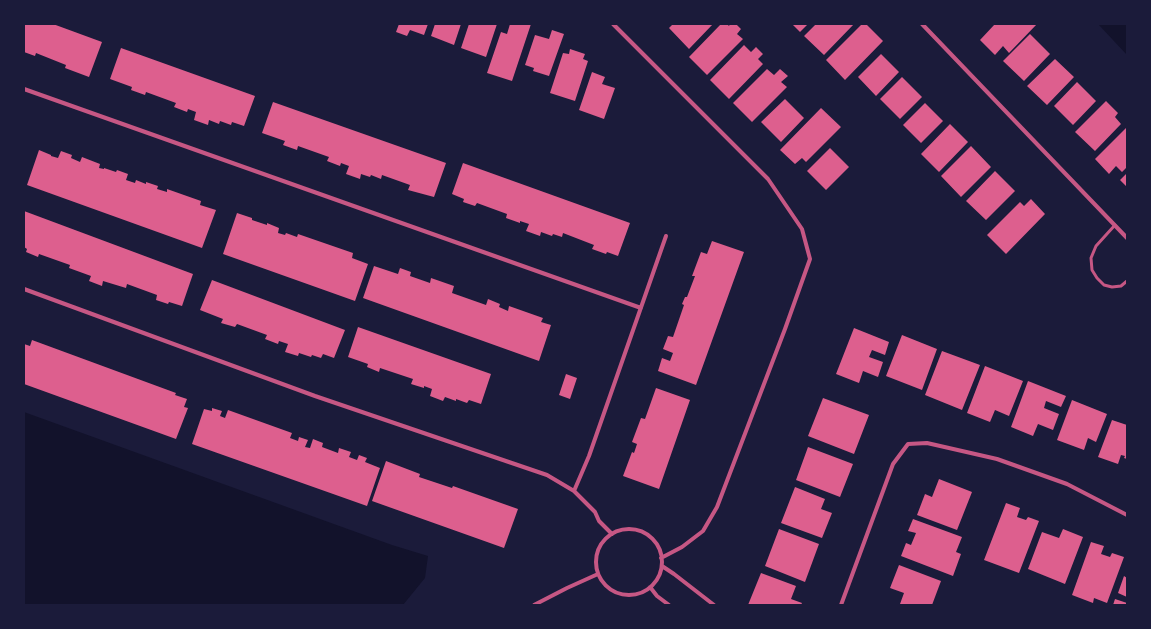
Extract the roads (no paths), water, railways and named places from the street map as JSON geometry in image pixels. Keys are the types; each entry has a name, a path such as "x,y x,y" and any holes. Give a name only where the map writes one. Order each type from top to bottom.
{"street":[{"path":"613,24 768,179 802,229 810,259 717,507 703,531 682,547 661,558"},
{"path":"922,24 1127,238"},
{"path":"24,89 641,308"},
{"path":"574,491 589,456 666,236"},
{"path":"24,289 315,396 547,475 574,491 595,512 600,521 612,534"},
{"path":"840,605 893,464 908,444 927,443 997,459 1067,484 1127,515"},
{"path":"626,529 639,530 650,536 658,547 661,558 662,566 658,578 650,588 637,595 627,596 613,592 602,582 596,567 602,543 612,534 626,529"},
{"path":"662,566 714,605"},
{"path":"534,605 598,574"},
{"path":"650,588 657,596 669,605"}],"lane":[{"path":"1114,225 1096,246 1092,258 1092,270 1104,285 1112,287 1122,286 1127,282"}]}
